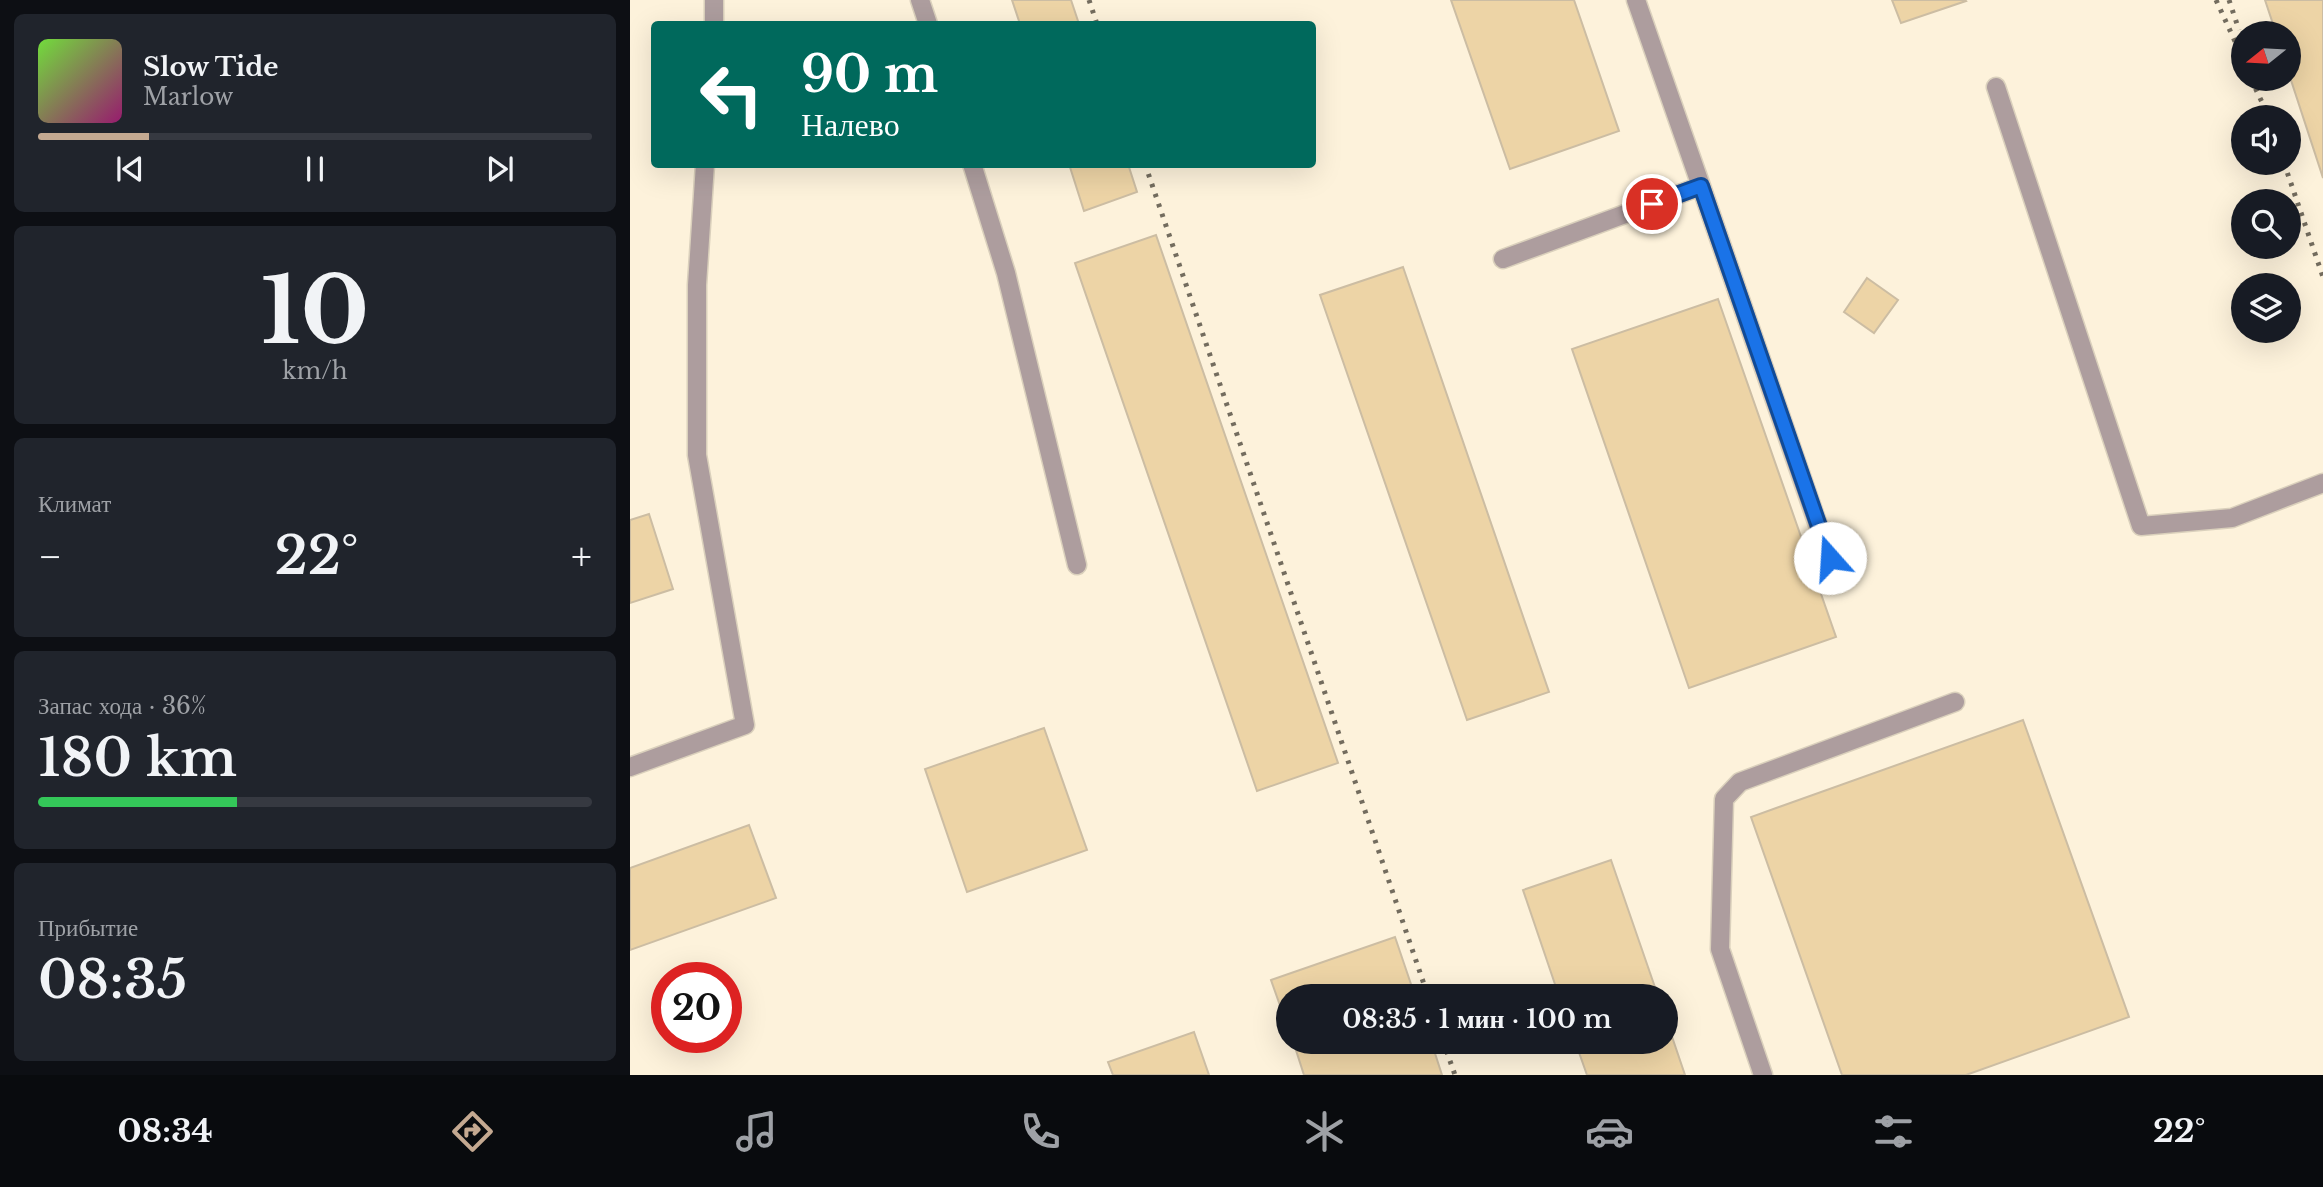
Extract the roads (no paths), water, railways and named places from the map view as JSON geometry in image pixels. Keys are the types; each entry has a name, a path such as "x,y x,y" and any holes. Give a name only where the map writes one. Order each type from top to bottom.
{"street":[{"path":"714,0 714,21"},
{"path":"920,0 927,21"},
{"path":"1636,0 1838,583"},
{"path":"1996,86 2141,526 2232,518 2323,483"},
{"path":"630,767 745,725 697,455 697,285 705,168"},
{"path":"973,168 1006,273 1077,565"},
{"path":"1503,259 1701,186"},
{"path":"1763,1075 1720,949 1724,799 1740,782 1955,702"}],"railway":[{"path":"1089,0 1096,21"},
{"path":"2216,0 2231,33"},
{"path":"2229,0 2236,21"},
{"path":"2257,91 2263,105"},
{"path":"1146,168 1424,984"},
{"path":"2288,175 2323,277"},
{"path":"1448,1054 1455,1075"}]}
